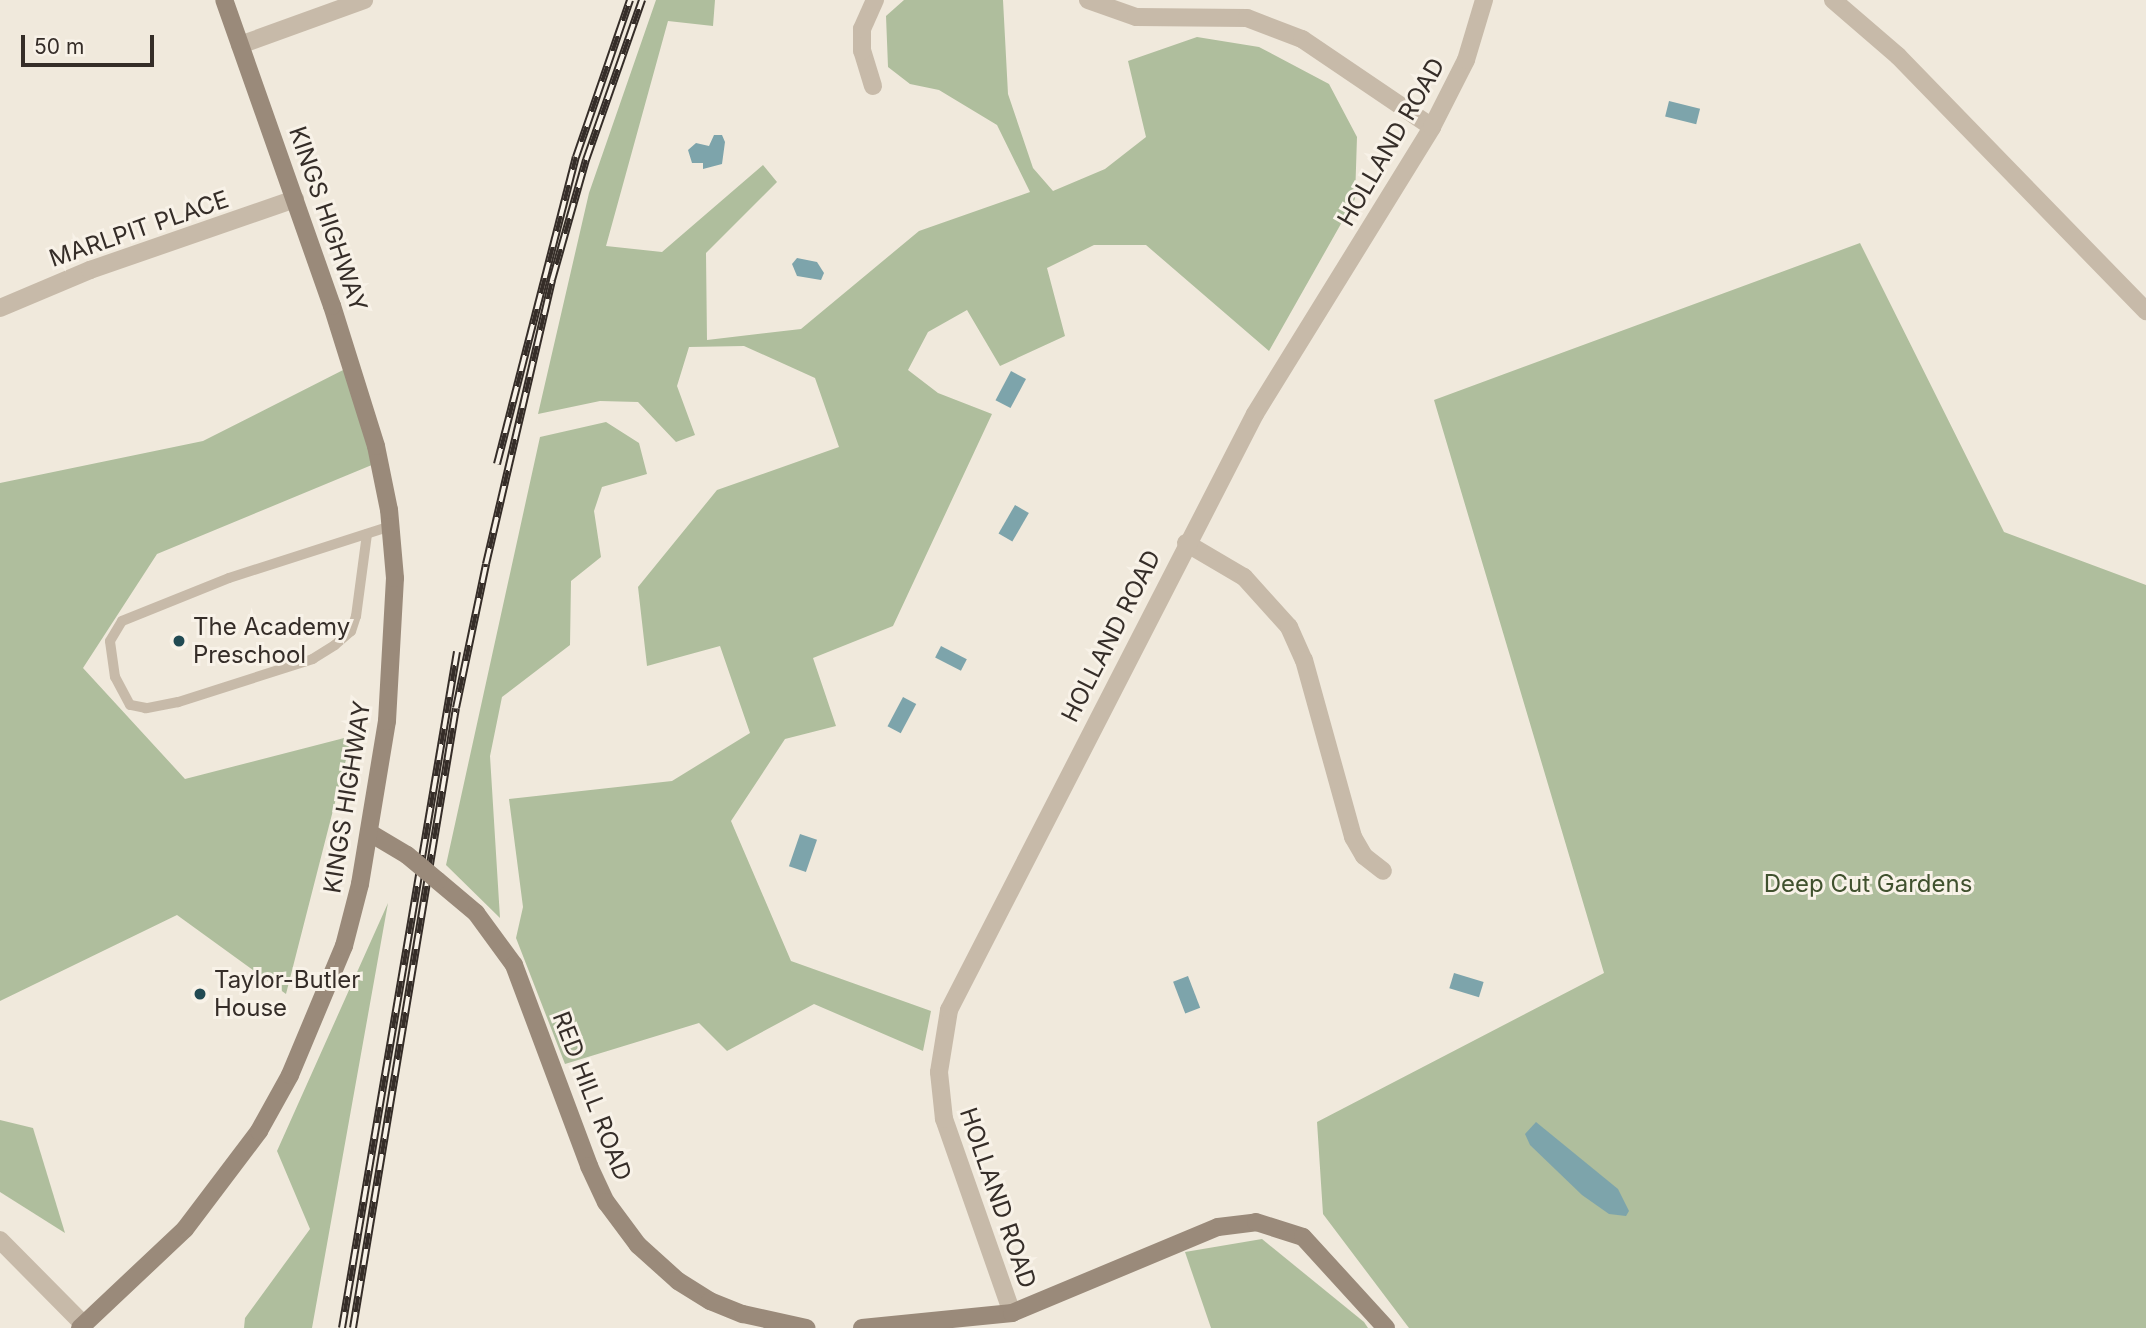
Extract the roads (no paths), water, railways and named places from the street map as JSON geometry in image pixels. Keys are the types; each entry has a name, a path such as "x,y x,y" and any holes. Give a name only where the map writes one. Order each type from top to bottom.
{"street":[{"name":"KINGS HIGHWAY","path":"82,1327 185,1229 259,1131 321,1008 344,946 370,833 387,721 395,578 391,526 376,446 295,199 224,0"},
{"path":"240,45 364,0"},
{"path":"873,86 862,51 862,29 874,0"},
{"path":"1088,0 1136,17 1247,18 1302,39 1432,127"},
{"name":"HOLLAND ROAD","path":"1014,1321 944,1119 939,1072 944,1027 962,979 1255,414 1432,127 1466,60 1484,0"},
{"path":"1833,0 1898,56 2146,311"},
{"name":"MARLPIT PLACE","path":"0,308 90,270 295,199"},
{"path":"1186,544 1244,577 1289,627 1304,660 1353,837 1364,856 1383,871"},
{"name":"RED HILL ROAD","path":"370,833 407,855 476,913 514,965 589,1166 606,1202 638,1245 678,1281 710,1301 755,1318 806,1328"},
{"path":"862,1328 1014,1321 1219,1227 1256,1222 1303,1237 1386,1328"},
{"path":"0,1240 82,1327"}],"lane":[{"path":"367,534 356,616 351,631 335,645 313,659 178,702 146,708 130,705 115,677 110,641 122,621 229,578 391,526"}],"water":[{"path":"1669,101 1700,109 1696,124 1665,117"},
{"path":"714,135 722,135 725,142 722,164 703,169 703,163 692,163 688,150 696,143 709,146"},
{"path":"797,258 817,262 824,273 821,280 797,276 792,264"},
{"path":"1011,371 1026,379 1011,408 996,400"},
{"path":"1015,505 1029,513 1012,542 998,534"},
{"path":"941,646 967,659 961,671 935,658"},
{"path":"903,697 916,704 901,733 888,726"},
{"path":"800,834 817,840 806,872 789,866"},
{"path":"1454,973 1484,982 1479,997 1449,988"},
{"path":"1188,976 1200,1008 1185,1013 1173,982"},
{"path":"1536,1122 1618,1189 1629,1211 1626,1216 1609,1214 1582,1195 1530,1145 1525,1134"}],"railway":[{"path":"497,464 576,157 630,0"},
{"path":"353,1328 456,708 486,564 552,280 586,160 642,0"},
{"path":"342,1328 457,652"}],"place":[{"name":"The Academy Preschool","path":"179,641"},
{"name":"Taylor-Butler House","path":"200,994"}],"park label":[{"name":"Deep Cut Gardens","path":"1868,884"}]}
